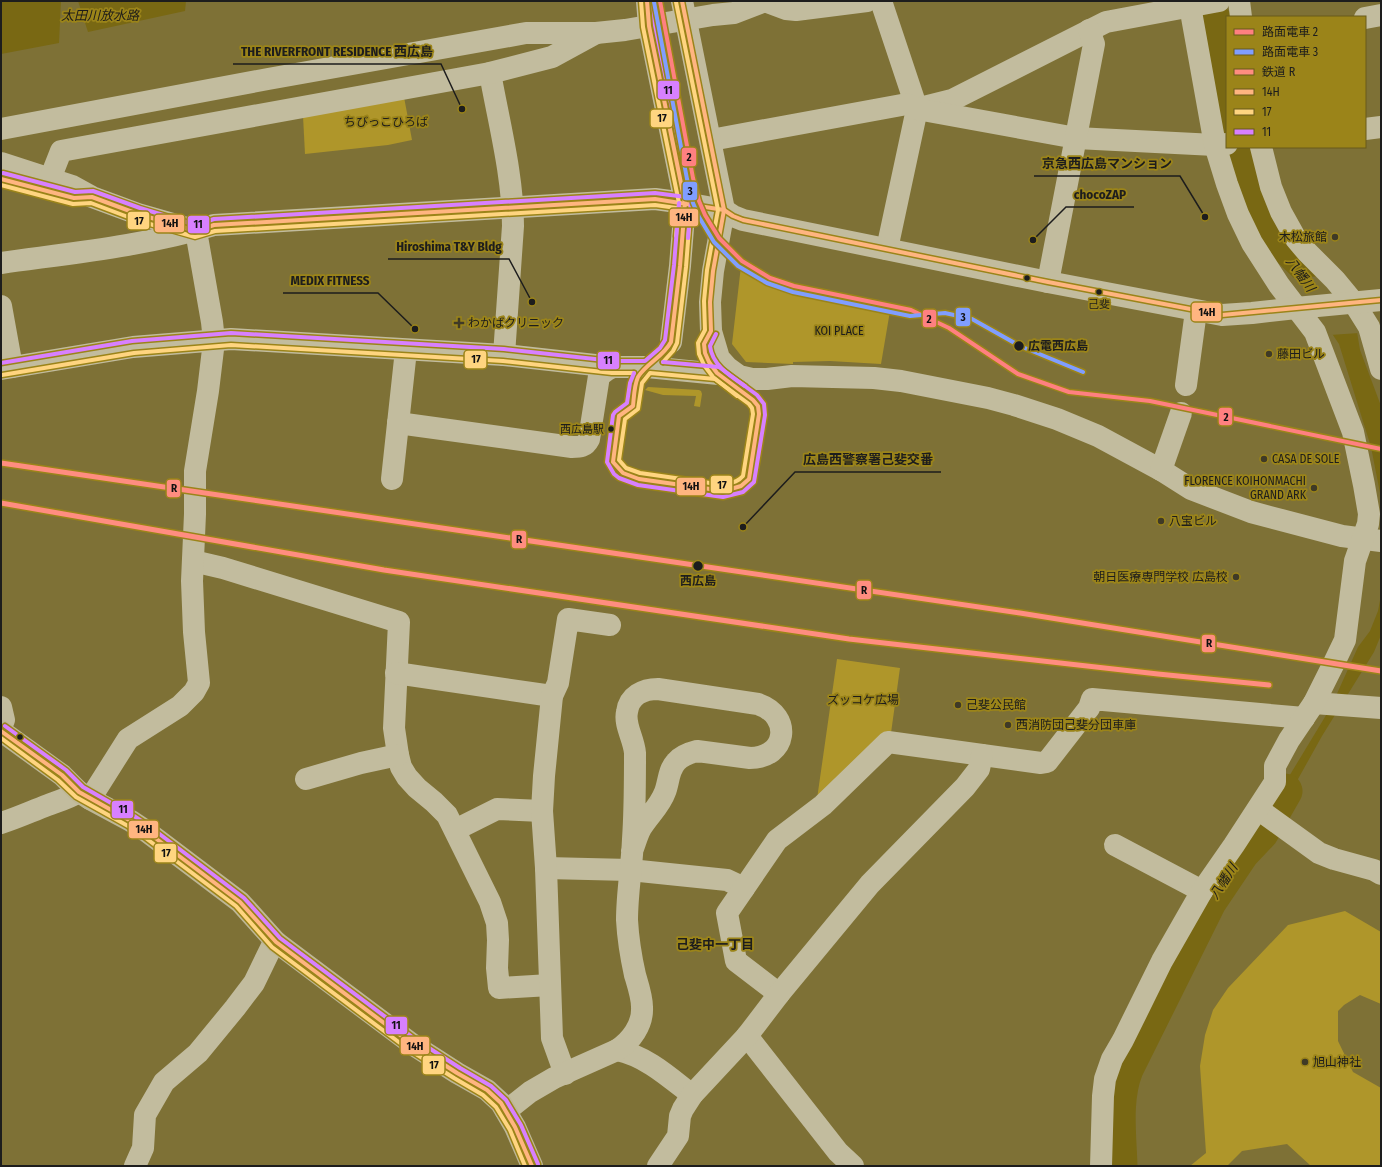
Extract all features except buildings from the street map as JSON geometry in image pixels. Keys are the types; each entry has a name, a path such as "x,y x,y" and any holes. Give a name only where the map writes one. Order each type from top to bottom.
{"main road":[{"path":"1,731 85,795 146,831 240,902 276,942 412,1044 457,1074 487,1090 502,1103 532,1166"}],"street":[{"path":"647,1 649,26 685,203 680,266 670,342 666,352 647,367"},
{"path":"1,129 261,80 526,33 596,33 649,26 684,10 734,13 765,1 786,9 796,10 867,1"},
{"path":"881,1 918,109 887,249"},
{"path":"918,109 952,100 1106,22 1218,1"},
{"path":"1239,1 1241,16"},
{"path":"1194,5 1222,144 1227,184 1252,243 1279,285 1304,307 1315,332 1353,432 1364,485 1369,514 1368,524 1372,540"},
{"path":"684,10 724,210 710,302 711,331 719,358 728,368 739,376"},
{"path":"1366,18 1381,15"},
{"path":"1048,282 1094,44 1089,30"},
{"path":"50,179 61,152 490,73 552,57 596,33"},
{"path":"490,73 511,186 513,207 504,355"},
{"path":"710,140 906,104 918,109 1076,138 1222,144"},
{"path":"1366,129 1381,127"},
{"path":"1261,148 1271,188 1281,212 1296,239 1335,280 1348,303 1369,327 1381,369"},
{"path":"1,163 72,186 92,197 138,214 196,231"},
{"path":"1,179 74,198 92,197"},
{"path":"1,263 142,243 196,231 214,225 655,199 724,210 743,220 1048,282 1222,315 1381,300"},
{"path":"1,823 68,798 85,795 128,739 180,706 194,692 199,683 194,632 192,581 195,471 208,391 214,341 196,231"},
{"path":"1,306 6,368 133,347 231,339 504,355 613,367 647,367 767,380 792,376 874,378 901,381 988,398 1014,405 1064,422 1098,436 1161,470 1191,489 1251,512 1342,536 1372,540"},
{"path":"1186,385 1196,311"},
{"path":"392,479 406,350"},
{"path":"398,423 581,447 589,439 599,376 613,367"},
{"path":"1161,470 1181,413"},
{"path":"1101,1166 1105,1079 1112,1059 1162,961 1202,891 1267,816 1275,782 1275,766 1290,740 1323,708 1345,640 1355,561 1372,540"},
{"path":"193,561 223,568 399,622 394,728 401,768 417,788 447,815 490,902 497,923 497,968 499,988 550,985"},
{"path":"565,1074 552,1038 546,868 542,811 552,696 558,683 568,619 610,625"},
{"path":"396,673 552,696"},
{"path":"506,1111 530,1092 554,1078 625,1045 634,1034 639,1022 643,1008 631,950 627,921 631,861 633,839 635,751 627,720 627,712 634,697 649,689 658,689 758,704 773,712 778,718 781,726 781,735 774,750 766,755 759,758 750,758 697,751 681,757 675,763 665,792 658,806 640,830 631,861"},
{"path":"779,994 736,961 727,913 777,840 823,805 888,742 1041,763 1047,762 1089,708 1092,699 1323,708 1381,708"},
{"path":"1,707 4,720 1,727"},
{"path":"306,779 361,763 398,755"},
{"path":"658,1166 678,1136 680,1116 692,1095 747,1036 779,994 879,874 965,787 979,768 982,755"},
{"path":"455,830 496,809 542,811"},
{"path":"1267,816 1319,853 1334,859 1374,870 1381,874"},
{"path":"1115,845 1202,891"},
{"path":"546,868 631,861 727,880 744,888"},
{"path":"135,1166 143,1148 145,1115 164,1082 198,1053 235,1008 254,983 271,948 276,942"},
{"path":"747,1036 838,1152 853,1166"},
{"path":"617,1050 629,1052 644,1060 692,1095"}],"green space":[{"name":"ちびっこひろば","path":"404,97 412,140 388,145 305,154 303,116"},
{"name":"KOI PLACE","path":"741,266 763,281 783,289 890,311 881,364 830,361 793,362 793,364 746,362 732,344"},
{"path":"648,387 699,390 702,394 700,407 694,406 696,396 663,395 645,390"},
{"name":"ズッコケ広場","path":"837,659 900,668 891,733 817,799"},
{"path":"1345,911 1381,932 1381,1004 1360,995 1344,1005 1338,1011 1338,1041 1353,1072 1381,1088 1381,1166 1311,1166 1287,1144 1242,1151 1227,1166 1190,1166 1206,1153 1200,1066 1205,1035 1213,1010 1228,988 1288,925"}],"water":[{"name":"太田川放水路","path":"1,1 61,1 59,43 1,54"},
{"name":"太田川放水路","path":"78,1 186,1 185,11 88,32"},
{"path":"1200,1 1224,7 1232,16 1226,16 1226,142"},
{"path":"1227,148 1253,148 1357,332 1360,350 1381,406 1381,498 1371,447 1339,344 1295,279 1276,261 1265,245 1248,215 1235,180"},
{"path":"1381,595 1381,635 1374,652 1322,736 1293,788 1261,833 1282,788 1331,707 1358,647 1370,631 1378,611"}],"pier":[{"path":"1322,276 1359,333 1330,335 1292,278"}],"waterway":[{"name":"八幡川","path":"1120,1166 1118,1117 1120,1092 1126,1069 1209,902 1242,853 1261,833 1285,791"}],"tram line":[{"name":"2","path":"660,1 693,178 699,201 705,215 719,238 742,261 770,278 794,286 911,310 949,328 1018,374 1069,392 1150,401 1381,449"},
{"name":"3","path":"654,2 687,179 693,203 699,217 714,242 738,266 767,283 793,292 910,316 945,313 972,319 1020,346 1083,372"}],"rail line":[{"name":"R","path":"1,463 1020,613 1381,671"},
{"name":"R","path":"1,503 384,570 849,639 1269,685"}],"transit line":[{"name":"17","path":"641,1 643,27 679,203 676,236"},
{"name":"14H","path":"647,1 649,26 685,203 680,266 671,342 664,352 638,377 633,406 619,416 613,462 623,473 639,479 724,491 741,486 749,479 759,414 758,406 753,400 717,373 709,362 705,353 704,344 711,331 710,302 713,271 724,210 682,1"},
{"name":"11","path":"653,1 655,25 691,202 688,238"},
{"name":"17","path":"676,2 718,210 707,270 704,301 705,330 698,343 699,354 704,365 713,377 737,396"},
{"name":"11","path":"3,173 75,192 93,191 140,208 196,225 214,219 655,193 686,197"},
{"name":"14H","path":"1,179 74,198 92,197 138,214 196,231 214,225 655,199 724,210 743,220 1048,282 1222,315 1381,300"},
{"name":"17","path":"1,185 73,204 91,203 136,220 195,237 215,231 655,205 684,209"},
{"name":"11","path":"1,363 132,341 231,333 504,349 613,361 645,361 660,348 665,340 674,265 679,203"},
{"name":"17","path":"663,362 673,351 677,343 686,267 691,203"},
{"name":"11","path":"716,334 710,346 714,359 733,378 745,386"},
{"name":"17","path":"2,375 134,353 231,345 503,361 612,373 634,373"},
{"name":"11","path":"634,373 630,383 627,403 613,415 607,462 614,474 619,478 638,485 723,497 743,492 754,482 765,415 764,404 757,395 719,367 663,362"},
{"name":"17","path":"650,373 715,379 749,404 752,408 753,414 743,476 739,480 724,485 640,473 626,468 619,460 625,419 638,409 642,383 650,373"},
{"name":"11","path":"5,726 66,770 83,787 149,826 244,898 280,938 415,1039 491,1086 506,1100 521,1125 538,1164"},
{"name":"14H","path":"1,731 62,775 79,792 146,831 240,902 276,942 412,1044 487,1090 501,1103 515,1127 532,1166"},
{"name":"17","path":"1,738 58,780 76,797 143,836 236,906 272,947 408,1049 483,1095 496,1107 510,1130 525,1166"}],"place":[{"name":"THE RIVERFRONT RESIDENCE 西広島","path":"462,109"},
{"name":"京急西広島マンション","path":"1205,217"},
{"name":"木松旅館","path":"1335,237"},
{"name":"chocoZAP","path":"1033,240"},
{"name":"己斐","path":"1099,292"},
{"name":"Hiroshima T&Y Bldg","path":"532,302"},
{"name":"わかばクリニック","path":"459,323"},
{"name":"MEDIX FITNESS","path":"415,329"},
{"name":"広電西広島","path":"1019,346"},
{"name":"藤田ビル","path":"1269,354"},
{"name":"西広島駅","path":"611,429"},
{"name":"CASA DE SOLE","path":"1264,459"},
{"name":"FLORENCE KOIHONMACHI GRAND ARK","path":"1314,488"},
{"name":"八宝ビル","path":"1161,521"},
{"name":"広島西警察署己斐交番","path":"743,527"},
{"name":"西広島","path":"698,566"},
{"name":"朝日医療専門学校 広島校","path":"1236,577"},
{"name":"己斐公民館","path":"958,705"},
{"name":"西消防団己斐分団車庫","path":"1008,725"},
{"name":"旭山神社","path":"1305,1062"}],"district":[{"name":"己斐中一丁目","path":"715,944"}]}
